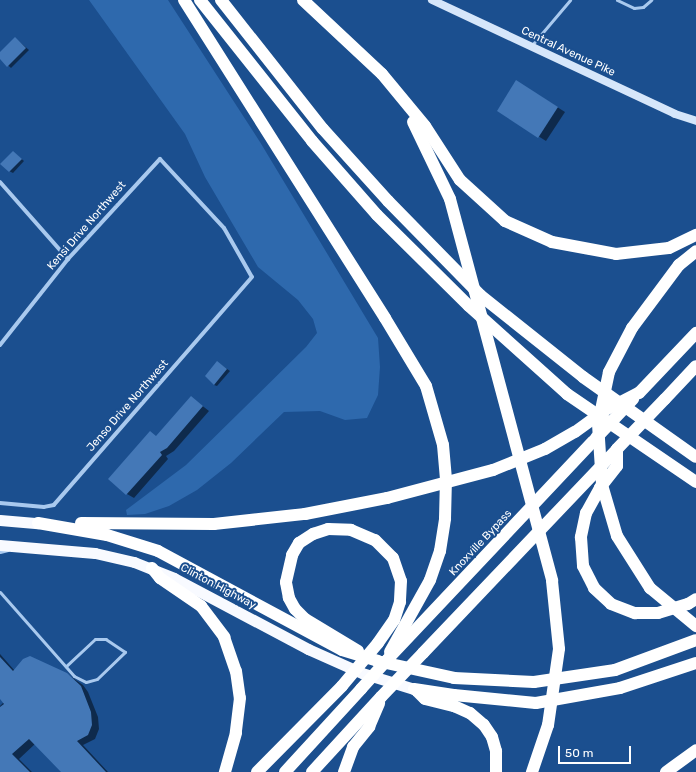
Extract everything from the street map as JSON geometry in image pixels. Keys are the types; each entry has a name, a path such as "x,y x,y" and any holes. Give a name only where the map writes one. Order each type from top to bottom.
{"highway":[{"path":"184,0 385,318 426,386 443,445 446,478 445,518 440,551 430,580 397,646"},
{"path":"200,0 312,141 377,215 469,306 567,394 696,482"},
{"path":"222,0 323,129 388,200 480,295 583,377 696,456"},
{"path":"303,0 382,74 425,126 460,180 505,221 552,242 616,254 669,248 696,235"},
{"path":"382,74 418,130 450,199 552,581 559,649 548,725 532,772"},
{"path":"696,251 679,265 632,328 609,372 598,424 602,485 617,536 650,588 696,626"},
{"name":"Knoxville Bypass","path":"285,772 386,661 397,646 696,333"},
{"path":"312,772 381,697 696,366"},
{"path":"38,523 51,521 129,525 214,524 305,514 387,498 493,470 545,449 575,432 607,409 643,388"},
{"path":"617,449 617,466 600,488 586,513 581,537 583,566 594,588 611,604 635,614 658,614 688,604 696,599"},
{"path":"647,450 696,492"},
{"path":"0,520 38,523 107,535 158,551 317,637 362,657 454,678 534,682 615,670 696,640"},
{"path":"257,772 342,686 378,643 394,620 400,602 401,581 393,558 375,540 352,530 328,529 313,534 299,543 292,555 286,582 295,609 305,618 354,647 362,657"},
{"name":"Clinton Highway","path":"0,545 95,553 152,568 308,649 362,673 414,689"},
{"path":"152,568 160,578 201,606 224,637 236,671 240,698 236,733 225,772"},
{"path":"414,689 454,696 536,703 620,688 696,662"},
{"path":"414,689 426,699 454,706 470,713 484,725 492,737 496,750 496,772"},
{"path":"344,772 352,747 369,727 381,697"},
{"path":"666,772 696,750"}],"main road":[{"name":"Central Avenue Pike","path":"432,0 674,114 696,121"}],"street":[{"name":"Kensi Drive Northwest","path":"0,345 68,259 160,159 224,228 252,277"},
{"path":"0,182 68,259"},
{"name":"Jenso Drive Northwest","path":"0,503 44,507 54,505 252,277"}],"lane":[{"path":"531,47 570,0"},
{"path":"617,0 634,8 642,7 651,0"},
{"path":"0,552 27,547"},
{"path":"0,592 74,676 86,682 97,679 125,652 106,639 95,639 66,666"}],"shaded area":[{"path":"89,0 168,0 260,142 378,338 380,367 378,395 367,418 345,420 320,411 284,412 231,463 197,490 169,506 145,514 127,515 126,510 186,465 306,347 317,333 313,319 298,300 258,267 205,177 185,134"}],"building":[{"path":"15,37 26,48 7,67 0,59 0,52"},
{"path":"516,80 558,107 538,138 497,111"},
{"path":"13,151 22,159 9,172 0,164"},
{"path":"217,361 227,369 214,385 205,376"},
{"path":"191,396 203,406 167,448 160,452 162,455 126,495 108,479 150,431 156,436"},
{"path":"30,656 67,673 81,686 91,712 92,725 88,735 77,741 106,772 61,772 29,739 12,754 30,772 0,772 0,707 4,704 0,699 0,657 13,671 23,659"}]}
